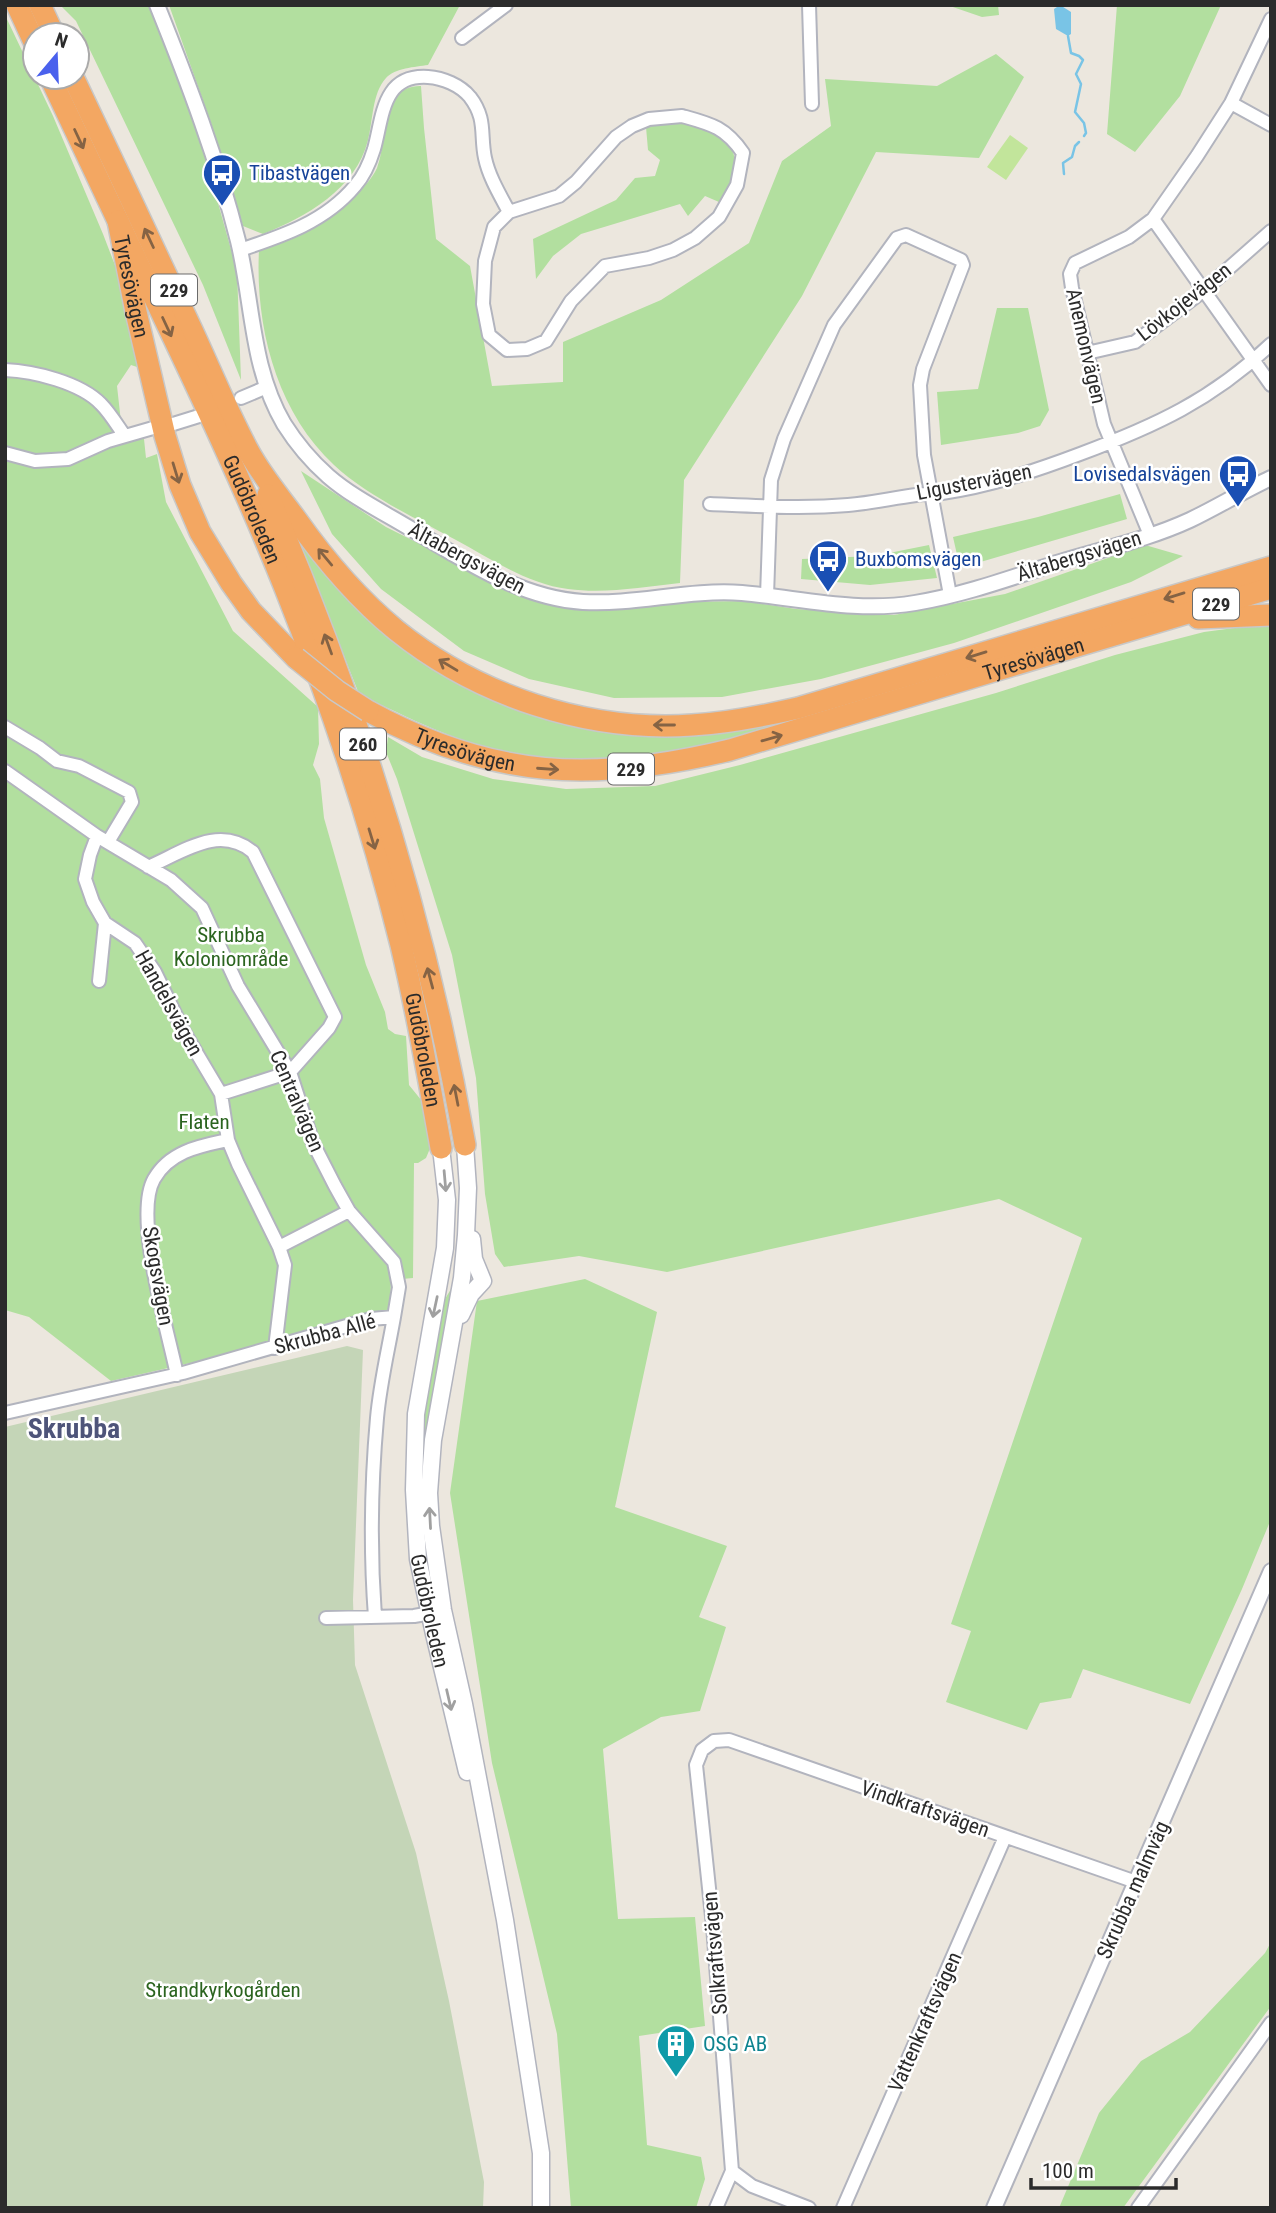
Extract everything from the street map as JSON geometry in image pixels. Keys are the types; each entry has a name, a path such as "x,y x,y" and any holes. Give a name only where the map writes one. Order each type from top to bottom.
{"highway":[{"path":"17,5 24,21"},
{"path":"40,5 47,21"},
{"name":"Tyresövägen","path":"57,91 118,221 159,411 180,485 200,532 251,611 296,658 337,691 368,711 422,738 485,759 533,768 575,771 635,768 695,758 1271,588"},
{"name":"Tyresövägen","path":"81,91 250,454 312,542 347,584 397,630 420,647 473,680 505,694 546,708 620,723 691,725 754,717 798,708 1271,567"},
{"name":"Gudöbroleden","path":"118,221 248,501 284,587 330,711 363,811 400,944 424,1049 441,1148"},
{"name":"Gudöbroleden","path":"250,454 327,641 384,808 434,990 465,1145"},
{"path":"1161,621 1271,615"}],"main road":[{"name":"Gudöbroleden","path":"465,1145 468,1188 461,1278 433,1440 429,1493 436,1612 451,1707 505,1920 541,2153 541,2208"},
{"name":"Gudöbroleden","path":"436,1612 418,1559 414,1490 416,1415 441,1275 447,1214 441,1148"},
{"path":"468,1188 474,1259 483,1281"},
{"path":"447,1214 451,1264 456,1274 461,1278 483,1281"},
{"path":"451,1340 467,1301 483,1281"}],"street":[{"name":"Ältabergsvägen","path":"157,5 218,173 240,250 255,342 267,387 286,426 328,476 370,505 505,582 543,595 582,602 718,592 875,607 916,603 1150,535 1189,520 1271,478"},
{"path":"462,38 506,5"},
{"path":"809,5 812,104"},
{"name":"Anemonvägen","path":"1150,535 1111,443 1097,398 1070,279 1072,266 1129,237 1153,219 1198,156 1231,103 1271,19"},
{"path":"240,250 281,237 307,225 355,187 369,164 380,116 389,96 400,83 417,76 450,82 469,95 483,127 485,157 493,182 509,212"},
{"path":"1231,103 1271,125"},
{"path":"682,116 714,125 735,142 743,153 737,186 719,217 695,238 673,250 649,258 605,266 571,301 546,341 527,349 507,351 489,335 483,303 485,261 494,227 509,212 559,196 576,182 616,136 649,119 682,116"},
{"path":"1153,219 1271,385"},
{"name":"Lövkojevägen","path":"1087,353 1135,342 1203,291 1271,231"},
{"path":"767,596 771,480 781,446 834,324 897,238 906,234 961,260 963,264 920,377 923,455 950,595"},
{"path":"1252,361 1271,344"},
{"name":"Ligustervägen","path":"710,504 848,505 931,494 1011,479 1158,423 1195,403 1252,361"},
{"path":"5,370 53,379 86,392 102,404 124,435"},
{"path":"241,398 267,387"},
{"path":"170,425 198,416"},
{"path":"5,453 35,461 68,459 124,435 153,428"},
{"name":"Ältabergsvägen","path":"1233,496 1271,469"},
{"path":"8,735 40,748 57,761 79,766 129,792 132,802 90,855 86,879 93,902 105,923 99,981"},
{"name":"Centralvägen","path":"5,771 102,839 171,880 202,908 238,986 290,1072 313,1143 349,1210 394,1262 399,1287 394,1317"},
{"path":"148,867 213,839 230,839 242,843 253,852 335,1017 329,1028 290,1072 221,1094"},
{"name":"Handelsvägen","path":"105,923 135,943 155,972 183,1030 221,1094 228,1140 285,1265 275,1348"},
{"name":"Skogsvägen","path":"177,1375 152,1259 147,1222 149,1197 154,1179 169,1161 191,1147 228,1140"},
{"path":"279,1247 349,1210"},
{"name":"Skrubba Allé","path":"5,1413 177,1375 371,1319 394,1317 377,1416 372,1494 371,1560 375,1617"},
{"name":"Skrubba malmväg","path":"993,2208 1271,1571"},
{"path":"326,1618 436,1612"},
{"name":"Vindkraftsvägen","path":"714,1741 729,1740 1136,1882"},
{"name":"Solkraftsvägen","path":"714,1741 702,1750 696,1765 713,1926 732,2171"},
{"name":"Vattenkraftsvägen","path":"843,2208 1005,1837"},
{"path":"1138,2208 1271,2023"},
{"path":"716,2208 732,2171 752,2186 809,2208"}],"green space":[{"path":"60,5 149,5 201,142 237,271 241,380 203,285 91,52 91,21 76,21"},
{"path":"169,5 460,5 428,65 395,72 381,84 362,157 341,187 312,210 263,234 243,226 211,123"},
{"path":"947,5 998,5 999,15 982,17"},
{"path":"1117,5 1221,5 1180,96 1135,152 1107,134"},
{"name":"Flaten","path":"5,15 21,49 21,91 41,91 118,273 137,367 131,365 117,386 121,422 133,437 144,439 146,458 157,454 166,502 233,631 318,707 319,744 313,765 320,779 324,818 366,965 385,1012 388,1029 395,1034 406,1036 409,1085 426,1106 431,1146 426,1158 414,1163 413,1278 391,1280 390,1309 273,1344 111,1381 29,1317 5,1310"},
{"path":"996,54 1024,77 979,158 876,152 802,296 684,480 680,583 596,591 568,589 539,582 510,570 392,506 347,476 314,443 297,419 284,393 273,366 266,337 261,308 259,250 323,221 357,194 377,168 392,105 398,95 408,88 421,86 436,239 470,266 492,386 563,382 563,342 661,300 749,243 782,161 831,126 825,79 937,86"},
{"path":"681,121 722,138 734,154 732,177 719,202 705,196 688,216 680,204 581,234 553,256 536,279 533,239 616,200 635,178 655,176 660,160 648,150 646,127"},
{"path":"1010,135 1028,148 1006,180 987,167"},
{"path":"997,308 1028,308 1049,410 1040,426 1018,433 941,445 937,392 978,389"},
{"path":"301,471 386,527 530,599 573,607 745,601 796,609 894,615 1005,594 1145,545 1183,556 1131,582 954,643 821,679 722,697 614,698 529,679 464,651 381,589 332,534"},
{"path":"1120,494 1127,519 960,568 953,537"},
{"path":"294,529 345,591 528,710 710,731 1271,574 784,727 738,739 645,757 599,761 553,760 526,757 476,745 429,727 359,694"},
{"path":"929,545 937,578 870,585 801,579 802,559 874,556"},
{"path":"1271,625 1271,1519 1190,1704 1083,1669 1071,1698 1040,1703 1027,1730 946,1702 971,1631 951,1624 1082,1238 999,1199 667,1272 579,1256 504,1267 495,1254 485,1194 476,1078 452,955 397,779 386,752 388,737 422,757 493,779 566,789 655,786 740,765 996,693 1115,655 1204,632"},
{"path":"585,1279 657,1312 615,1507 727,1546 699,1617 726,1627 700,1711 661,1717 603,1749 618,1919 695,1917 705,2026 639,2036 647,2145 701,2157 705,2179 696,2208 571,2208 557,2034 492,1763 450,1493 477,1301"},
{"path":"454,1284 454,1303 429,1411 421,1492 421,1420 440,1311"},
{"name":"Strandkyrkogården","path":"347,1346 363,1350 353,1600 355,1665 416,1853 449,2001 484,2182 483,2208 5,2208 5,1427"},
{"path":"1271,1942 1271,2006 1123,2208 1059,2208 1099,2113 1141,2061 1190,2032 1265,1953"}],"water":[{"path":"1060,5 1071,12 1071,34 1068,36 1056,29 1054,9"}],"waterway":[{"path":"1068,36 1071,53 1083,60 1076,74 1081,84 1075,112 1084,123 1084,136"},
{"path":"1064,174 1063,163 1072,157 1079,142"}],"place":[{"name":"Tibastvägen","path":"222,207"},
{"name":"Lovisedalsvägen","path":"1238,508"},
{"name":"Buxbomsvägen","path":"828,593"},
{"name":"OSG AB","path":"676,2078"}],"district":[{"name":"Skrubba","path":"74,1428"}],"park label":[{"name":"Skrubba Koloniområde","path":"231,947"}]}
